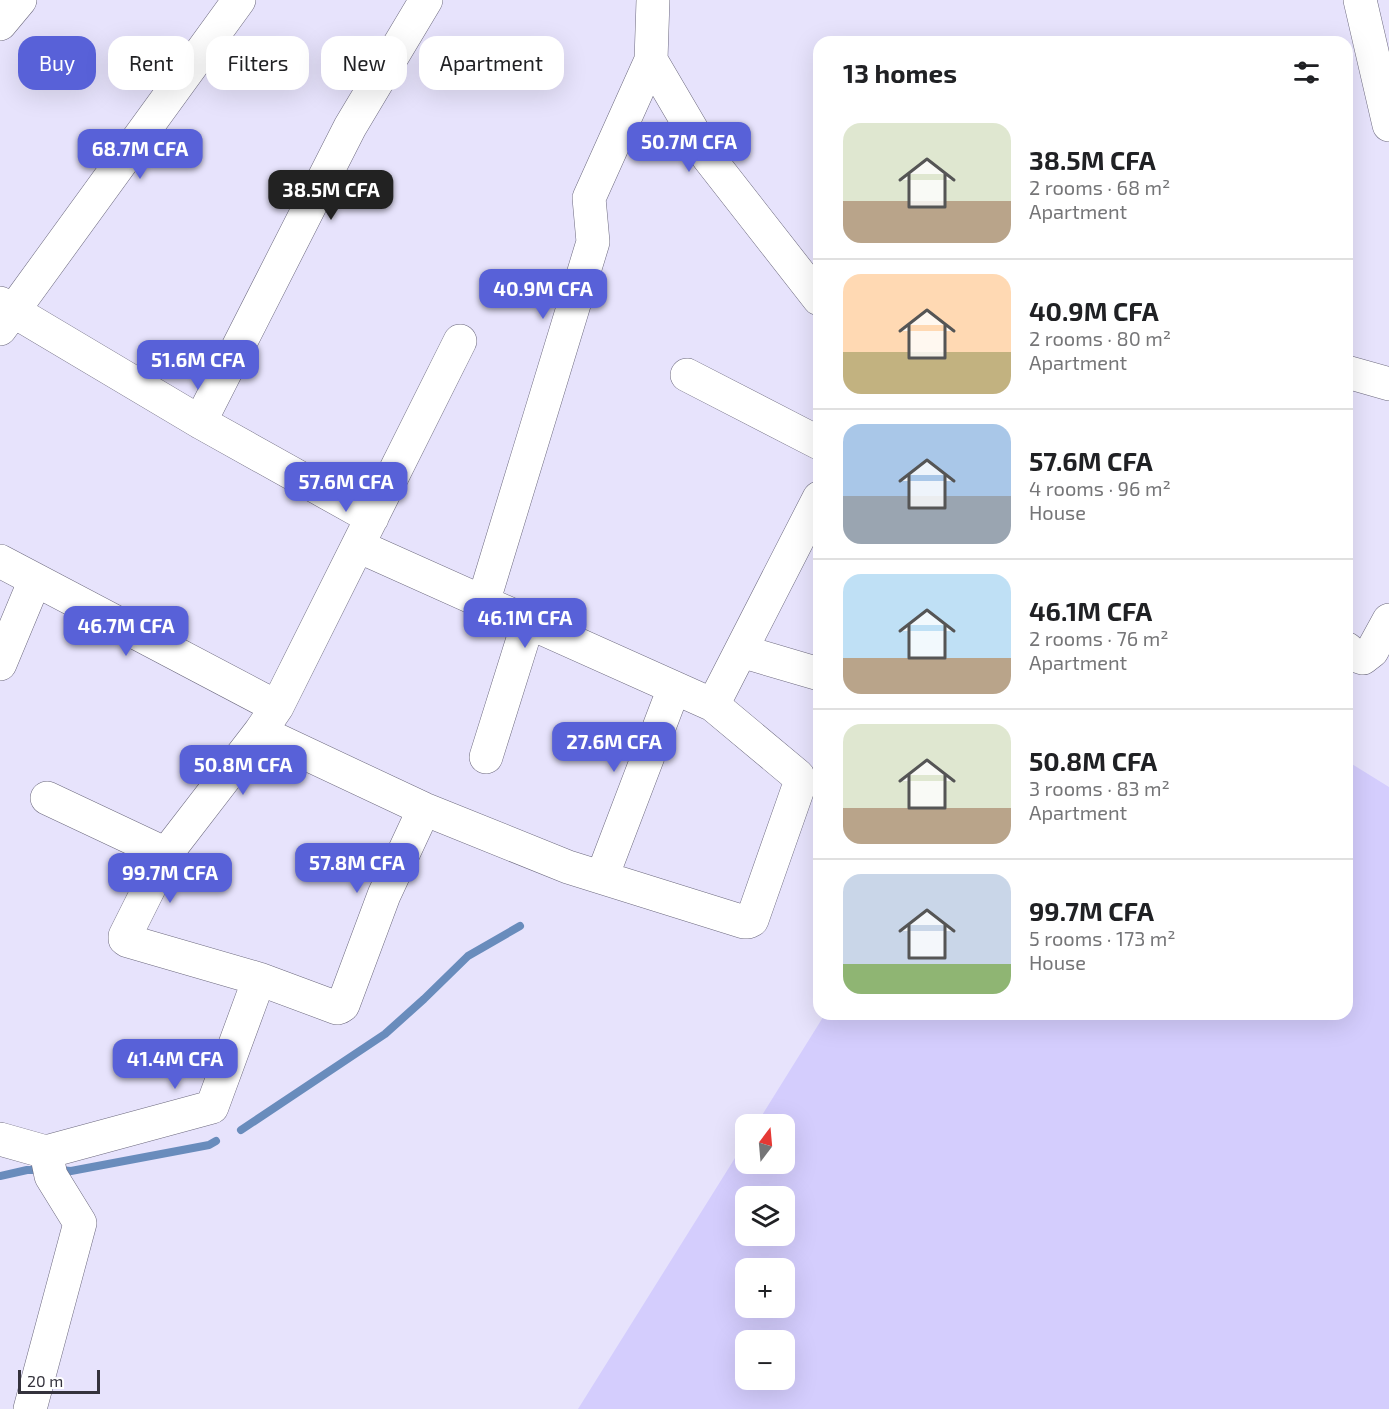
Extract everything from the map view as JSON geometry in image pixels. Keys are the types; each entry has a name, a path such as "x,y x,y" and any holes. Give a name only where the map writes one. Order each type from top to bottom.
{"street":[{"path":"0,24 20,0"},
{"path":"0,561 268,720 424,809 568,867 744,922 752,920 800,780 713,705 483,603 365,532 200,422 4,315 239,0"},
{"path":"200,422 350,127 426,0"},
{"path":"483,603 594,242 589,198 651,60 653,0"},
{"path":"1360,0 1389,125"},
{"path":"651,60 708,157 813,291"},
{"path":"424,809 384,895 340,1008 259,979 125,939 166,854 268,720 460,341"},
{"path":"1353,374 1389,384"},
{"path":"687,375 813,440"},
{"path":"713,705 813,510"},
{"path":"0,664 35,580"},
{"path":"1353,654 1363,658 1372,651 1389,620"},
{"path":"486,757 528,623"},
{"path":"741,651 813,672"},
{"path":"602,877 674,688"},
{"path":"47,798 166,854"},
{"path":"0,1139 46,1152 212,1107 259,979"},
{"path":"30,1409 80,1223 51,1176 46,1152"}],"shaded area":[{"path":"1353,765 1389,787 1389,1409 578,1409 735,1158 735,1174 795,1174 795,1114 763,1114 821,1020 1353,1020"}],"waterway":[{"path":"241,1130 385,1034 468,956 520,926"},
{"path":"60,1170 71,1171 209,1145 216,1141"},
{"path":"0,1176 37,1170"}]}
